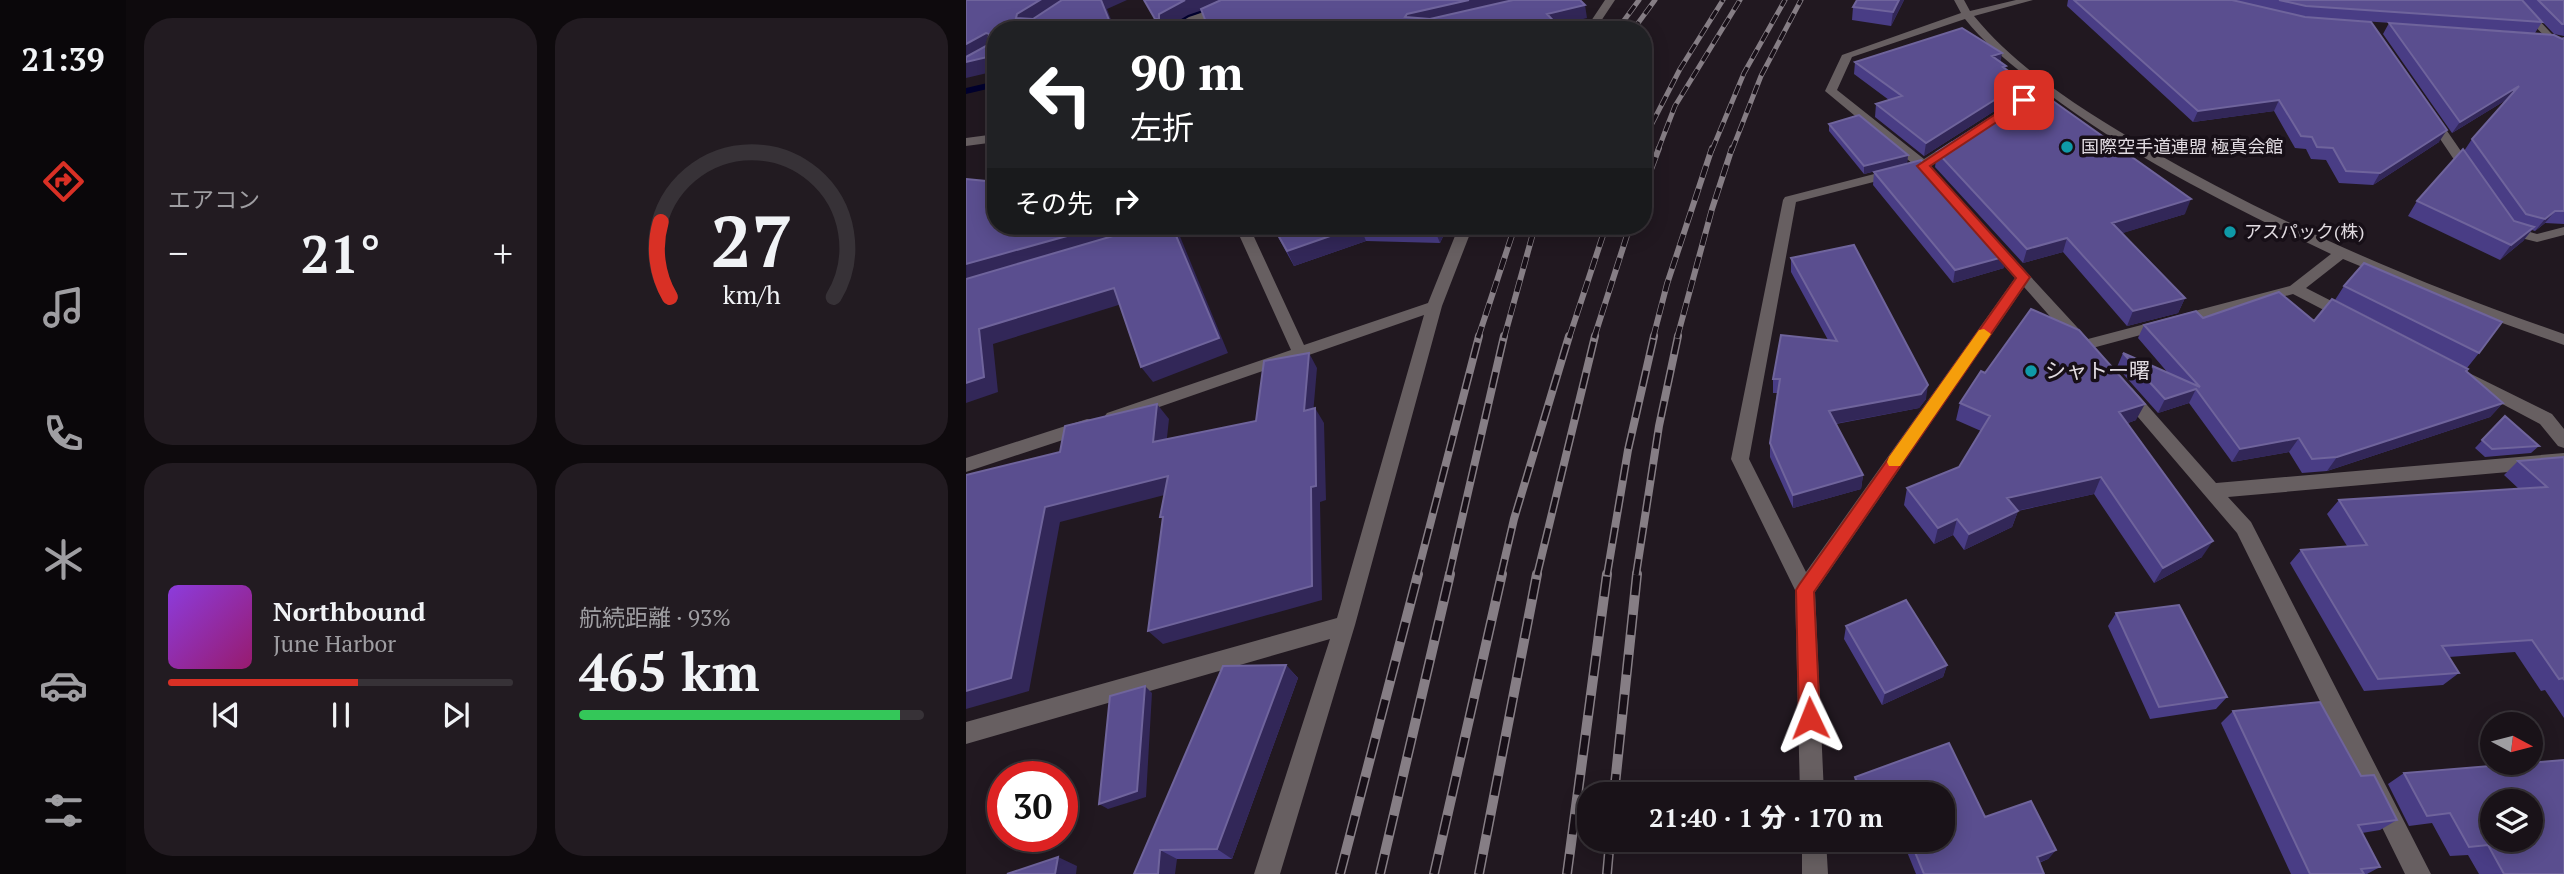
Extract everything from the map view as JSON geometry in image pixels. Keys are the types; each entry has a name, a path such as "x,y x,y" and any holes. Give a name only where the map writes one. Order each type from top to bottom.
{"street":[{"path":"1189,21 1250,0"},
{"path":"1596,21 1610,0"},
{"path":"1959,0 1966,15 2039,91 2126,142 2269,220 2340,254 2564,340"},
{"path":"2514,0 2564,53"},
{"path":"1941,186 1923,166 1831,91 1847,55 1966,15 2022,1"},
{"path":"2537,40 2564,41"},
{"path":"2425,107 2479,186"},
{"path":"1812,782 1805,590 1740,459 1790,200 1923,166 1967,137"},
{"path":"966,142 987,140"},
{"path":"2502,219 2510,231 2538,238 2564,232"},
{"path":"1978,226 2244,528 2418,874"},
{"path":"1131,241 1151,235"},
{"path":"1246,235 1300,353"},
{"path":"1267,874 1345,625 1434,306 1462,235"},
{"path":"2085,345 2295,289 2340,254"},
{"path":"1805,590 2023,277"},
{"path":"2295,289 2366,326"},
{"path":"966,465 1434,306"},
{"path":"2450,369 2546,419 2564,442"},
{"path":"2213,491 2564,460"},
{"path":"966,733 1345,625"},
{"path":"1814,852 1815,874"}],"building":[{"path":"966,0 1040,0 1017,14 1016,18 1033,19 1062,0 1101,0 1109,21 987,21 987,33 966,44"},
{"path":"1144,0 1185,0 1159,14 1159,19 1155,19"},
{"path":"1221,0 1469,0 1407,14 1405,17 1430,19 1513,0 1580,0 1585,5 1547,14 1554,21 1206,21 1201,9"},
{"path":"1857,0 1899,0 1893,12 1853,7"},
{"path":"2074,0 2232,0 2305,17 2371,22 2447,130 2380,173 2346,171 2333,148 2317,147 2312,137 2301,136 2279,100 2198,111"},
{"path":"2279,0 2522,0 2542,22 2306,6"},
{"path":"2538,0 2564,0 2564,24 2562,24"},
{"path":"2389,23 2554,35 2564,38 2564,211 2555,211 2545,219 2526,214 2472,139 2519,86 2460,122"},
{"path":"1962,28 2002,53 1992,56 2023,82 1926,143 1876,104 1902,96 1855,62"},
{"path":"987,46 987,57 966,62 966,57"},
{"path":"2036,89 2191,199 2112,223 2185,298 2133,311 2067,238 2027,249 1937,152"},
{"path":"1859,115 1908,155 1864,166 1829,124"},
{"path":"2463,149 2514,221 2534,227 2511,245 2417,201"},
{"path":"1921,160 2007,256 1955,270 1874,172"},
{"path":"966,179 987,181 987,235 1071,235 966,264"},
{"path":"1116,235 1176,235 1219,338 1141,367 1114,288 979,329 984,377 966,383 966,279"},
{"path":"1278,235 1333,235 1287,251"},
{"path":"1854,245 1928,385 1921,394 1829,411 1863,475 1793,495 1770,443 1780,379 1773,379 1781,335 1837,341 1791,258"},
{"path":"2364,263 2502,322 2479,353 2344,286"},
{"path":"2279,292 2314,321 2332,299 2468,369 2466,371 2503,403 2337,457 2312,459 2299,438 2240,449 2196,389 2165,399 2123,353 2200,387 2144,325 2196,311 2203,318"},
{"path":"2031,309 2079,330 2145,404 2119,412 2213,541 2163,568 2101,477 2007,498 2018,511 1969,534 1957,519 1938,528 1907,488 1959,467 1990,416 1960,403 1981,371 1985,373"},
{"path":"1309,353 1304,411 1315,408 1316,486 1311,487 1312,586 1148,631 1163,517 1160,517 1168,476 1045,507 1011,678 966,691 966,475 1060,452 1065,426 1157,404 1153,442 1256,421 1264,361"},
{"path":"2505,416 2539,446 2492,449 2482,440"},
{"path":"2564,457 2564,680 2559,679 2532,640 2442,646 2459,673 2378,679 2301,550 2367,545 2339,500 2547,487 2518,461"},
{"path":"1906,600 1947,665 1885,693 1846,626"},
{"path":"2179,605 2227,697 2159,707 2116,613"},
{"path":"1286,665 1217,849 1160,850 1158,874 1134,874 1223,666"},
{"path":"1145,686 1137,791 1099,804 1110,696"},
{"path":"2320,702 2361,776 2374,775 2397,820 2358,825 2380,867 2361,869 2364,874 2310,874 2233,711"},
{"path":"1949,743 1985,817 2031,801 2056,850 2037,857 2044,874 1924,874 1915,852 1955,852 1955,782 1857,782 1855,777"},
{"path":"2564,760 2564,874 2504,874 2492,852 2543,852 2543,789 2480,789 2480,846 2469,847 2450,813 2427,816 2404,773 2480,767 2480,775 2543,775 2543,762"},
{"path":"1058,857 1055,874 1007,874"}],"waterway":[{"path":"1176,21 1224,0"},
{"path":"966,91 987,86"}],"railway":[{"path":"1624,21 1639,0"},
{"path":"1640,21 1655,0"},
{"path":"1652,123 1680,69 1723,0"},
{"path":"1658,150 1675,106 1740,0"},
{"path":"1712,150 1744,73 1785,0"},
{"path":"1732,150 1761,76 1801,0"},
{"path":"1652,167 1659,148"},
{"path":"1653,338 1667,284 1712,148"},
{"path":"1677,338 1712,209 1732,148"},
{"path":"1478,338 1512,235"},
{"path":"1504,338 1533,235"},
{"path":"1569,338 1603,235"},
{"path":"1594,338 1627,235"},
{"path":"1417,575 1479,336"},
{"path":"1449,575 1504,336"},
{"path":"1501,575 1514,519 1569,336"},
{"path":"1537,575 1595,336"},
{"path":"1607,575 1628,450 1654,336"},
{"path":"1636,575 1659,426 1678,336"},
{"path":"1340,874 1418,574"},
{"path":"1380,874 1450,574"},
{"path":"1434,874 1502,574"},
{"path":"1479,874 1537,574"},
{"path":"1567,874 1607,574"},
{"path":"1615,782 1637,574"},
{"path":"1607,874 1609,852"}],"slow traffic":[{"path":"1895,462 1984,334"}],"place":[{"name":"国際空手道連盟 極真会館","path":"2067,147"},
{"name":"アスパック(株)","path":"2230,232"},
{"name":"シャトー曙","path":"2031,371"}],"route":[{"path":"1810,718 1805,590 2023,277 1923,166 2024,100"}]}
